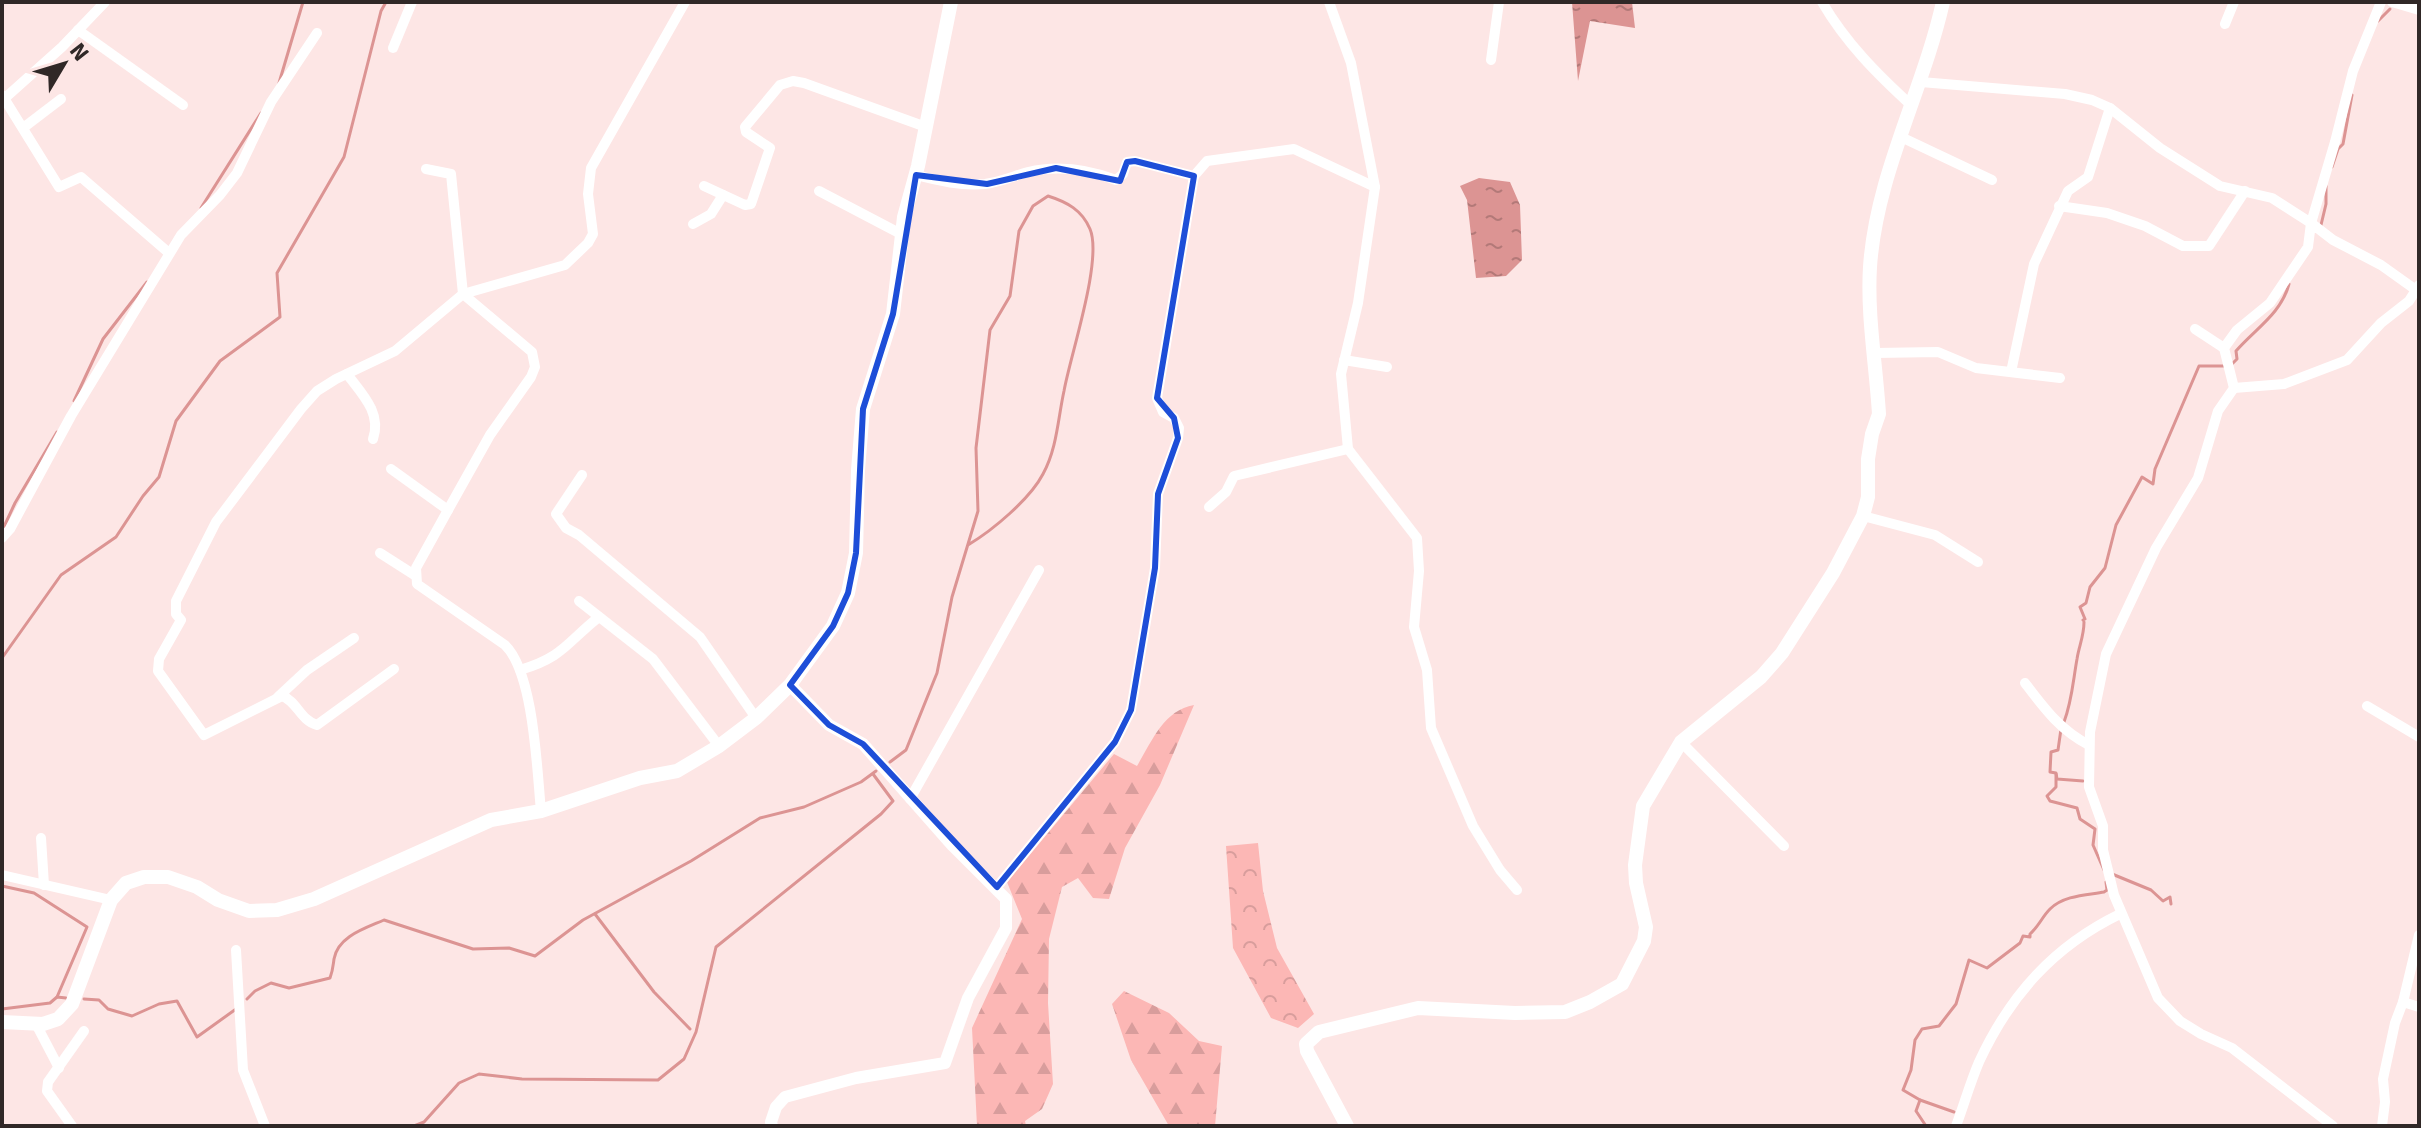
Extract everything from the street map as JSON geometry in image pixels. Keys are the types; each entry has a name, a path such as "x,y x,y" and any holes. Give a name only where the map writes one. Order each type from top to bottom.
{"main road":[{"path":"2,1022 43,1024 58,1019 72,1004 111,900 126,883 144,877 168,877 249,911 277,910 327,894 491,820 541,811 640,778 677,771 719,746 756,718 790,685 833,626 848,593 856,553 863,409 893,314 901,234 951,2"},
{"path":"1347,1126 1307,1051 1306,1044 1319,1032 1418,1008 1565,1012 1622,984 1644,941 1646,927 1635,874 1643,806 1681,742 1761,677 1782,653 1841,560 1863,516 1868,497 1868,459 1879,414 1870,267 1880,209 1901,137 1934,44 1943,2"}],"street":[{"path":"105,2 3,96 59,187 81,177 169,253"},
{"path":"393,48 412,2"},
{"path":"354,638 307,670 278,697 204,735 158,671 159,659 181,620 174,607 176,601 216,522 317,391 395,351 463,294 565,265 588,243 593,234 588,194 591,168 685,2"},
{"path":"1329,2 1351,63 1375,187 1358,303 1341,374 1348,449 1417,538 1419,571 1414,627 1427,670 1431,728 1473,826 1500,870 1517,890"},
{"path":"1491,60 1499,2"},
{"path":"1822,2 1837,29 1871,68 1912,106"},
{"path":"2225,24 2234,2"},
{"path":"2224,348 2237,330 2270,303 2308,247 2311,223 2353,71 2381,2"},
{"path":"2392,2 2419,10"},
{"path":"78,30 183,105"},
{"path":"2,538 169,253 181,235 237,173 271,102 317,33"},
{"path":"704,186 747,206 752,202 770,148 746,132 745,127 780,85 793,81 926,127"},
{"path":"1921,82 2065,94 2092,100 2110,108 2160,148 2220,186 2272,198 2333,240 2418,289 2347,360 2284,384 2234,388"},
{"path":"23,128 61,99"},
{"path":"2011,372 2034,264 2068,191 2088,177 2110,108"},
{"path":"1901,137 1992,180"},
{"path":"997,887 1115,742 1131,710 1155,568 1158,494 1178,438 1179,428 1174,418 1163,412 1157,398 1194,176 1207,161 1294,149 1375,187"},
{"path":"916,175 952,184 987,184 1056,168 1075,168 1116,180 1123,174 1127,162 1135,161 1194,176"},
{"path":"426,169 451,174 463,294 532,352 535,367 490,435 416,568 417,584 511,651 520,670 534,735 541,811"},
{"path":"819,191 901,234"},
{"path":"2059,206 2107,213 2145,226 2183,246 2209,246 2245,191"},
{"path":"693,224 711,214 723,195"},
{"path":"2195,329 2224,348 2234,388 2218,411 2198,478 2156,548 2106,654 2089,745 2089,787 2103,826 2105,858 2120,914 2158,998 2180,1021 2232,1048 2333,1126"},
{"path":"1875,353 1938,352 1976,368 2060,378"},
{"path":"1344,360 1387,367"},
{"path":"347,374 373,408 376,429 373,439"},
{"path":"1209,507 1226,492 1234,476 1348,449"},
{"path":"391,469 448,510"},
{"path":"582,475 556,514 566,528 579,535 700,637 756,718"},
{"path":"1863,516 1935,535 1978,562"},
{"path":"380,553 416,576"},
{"path":"910,799 1039,570"},
{"path":"579,601 653,659 719,746"},
{"path":"520,670 544,663 567,648 599,617"},
{"path":"278,697 289,698 304,719 317,725 394,669"},
{"path":"2025,683 2056,723 2071,736 2089,745"},
{"path":"772,1126 776,1107 785,1097 856,1078 945,1063 968,998 1006,928 1006,899 997,887 952,845 863,744 829,725 790,685"},
{"path":"2367,706 2419,737"},
{"path":"1681,742 1784,846"},
{"path":"41,838 44,885"},
{"path":"2,875 111,900"},
{"path":"1956,1126 1978,1064 2002,1019 2032,979 2077,937 2120,914"},
{"path":"2382,1126 2385,1102 2383,1079 2419,935"},
{"path":"236,950 243,1070 265,1126"},
{"path":"2403,1002 2419,1007"},
{"path":"36,1024 59,1068"},
{"path":"72,1126 47,1091 48,1082 84,1031"}],"highlighted area":[{"path":"1135,161 1194,176 1157,398 1174,418 1178,438 1158,494 1155,568 1131,710 1115,742 997,887 863,744 829,725 790,685 833,626 848,593 856,553 863,409 893,314 916,175 987,184 1056,168 1120,181 1127,162"}],"green space":[{"path":"1194,705 1160,785 1125,848 1109,899 1093,898 1078,878 1062,887 1049,939 1048,1003 1053,1084 1042,1109 1025,1121 1026,1126 977,1126 972,1028 1022,919 1007,882 1114,754 1137,766 1167,720"},
{"path":"1258,843 1263,891 1277,948 1314,1014 1298,1028 1271,1018 1233,948 1226,846"},
{"path":"1124,991 1169,1013 1199,1041 1222,1046 1215,1126 1169,1126 1131,1060 1112,1004"}],"water":[{"path":"1572,2 1632,2 1635,28 1590,21 1578,81"},
{"path":"1479,178 1510,182 1520,205 1522,260 1506,276 1476,278 1467,200 1460,186"}],"waterway":[{"path":"279,83 303,2"},
{"path":"2,658 61,575 116,537 159,477 176,421 220,361 280,317 277,273 344,157 381,11 386,2"},
{"path":"2378,21 2390,9"},
{"path":"2332,167 2343,144 2352,95"},
{"path":"201,208 261,113"},
{"path":"2321,225 2326,186"},
{"path":"890,762 906,750 937,673 952,597 978,511 976,448 990,330 1010,296 1019,231 1033,206 1048,196 1078,212 1087,222 1093,243 1089,285 1054,444 1048,464 1029,494 999,523 968,545"},
{"path":"74,401 103,339 147,282"},
{"path":"2231,365 2237,359 2236,351 2280,304 2289,284"},
{"path":"2083,620 2080,607 2086,603 2090,587 2105,568 2116,525 2142,477 2153,484 2155,469 2199,366 2226,366"},
{"path":"2,531 57,432"},
{"path":"2064,722 2084,622"},
{"path":"2061,729 2058,750 2051,752 2050,772 2056,773 2057,779 2083,781"},
{"path":"247,999 271,983 289,988 330,978 341,944 384,920 473,949 509,948 535,956 583,920 691,861 760,818 804,807 861,782 876,771"},
{"path":"414,1126 424,1122 459,1083 479,1074 522,1079 658,1080 684,1059 696,1032 716,947 893,801 873,774"},
{"path":"2056,774 2056,787 2047,796 2050,801 2077,808 2080,819 2095,829 2093,845 2104,870"},
{"path":"2112,874 2151,890 2163,901 2170,897 2171,904"},
{"path":"1926,1126 1916,1111 1920,1100 1903,1090 1911,1070 1915,1040 1922,1029 1939,1026 1956,1004 1969,960 1987,968 2020,943 2023,936 2030,937 2056,904 2076,896 2104,892 2107,890 2106,882"},
{"path":"2,886 34,893 87,927 57,997"},
{"path":"595,914 654,992 690,1029"},
{"path":"2,1009 50,1003 57,997 66,998"},
{"path":"84,999 99,1000 108,1009 132,1016 159,1004 177,1001 197,1037 236,1009"},
{"path":"1920,1100 1954,1112"}]}
